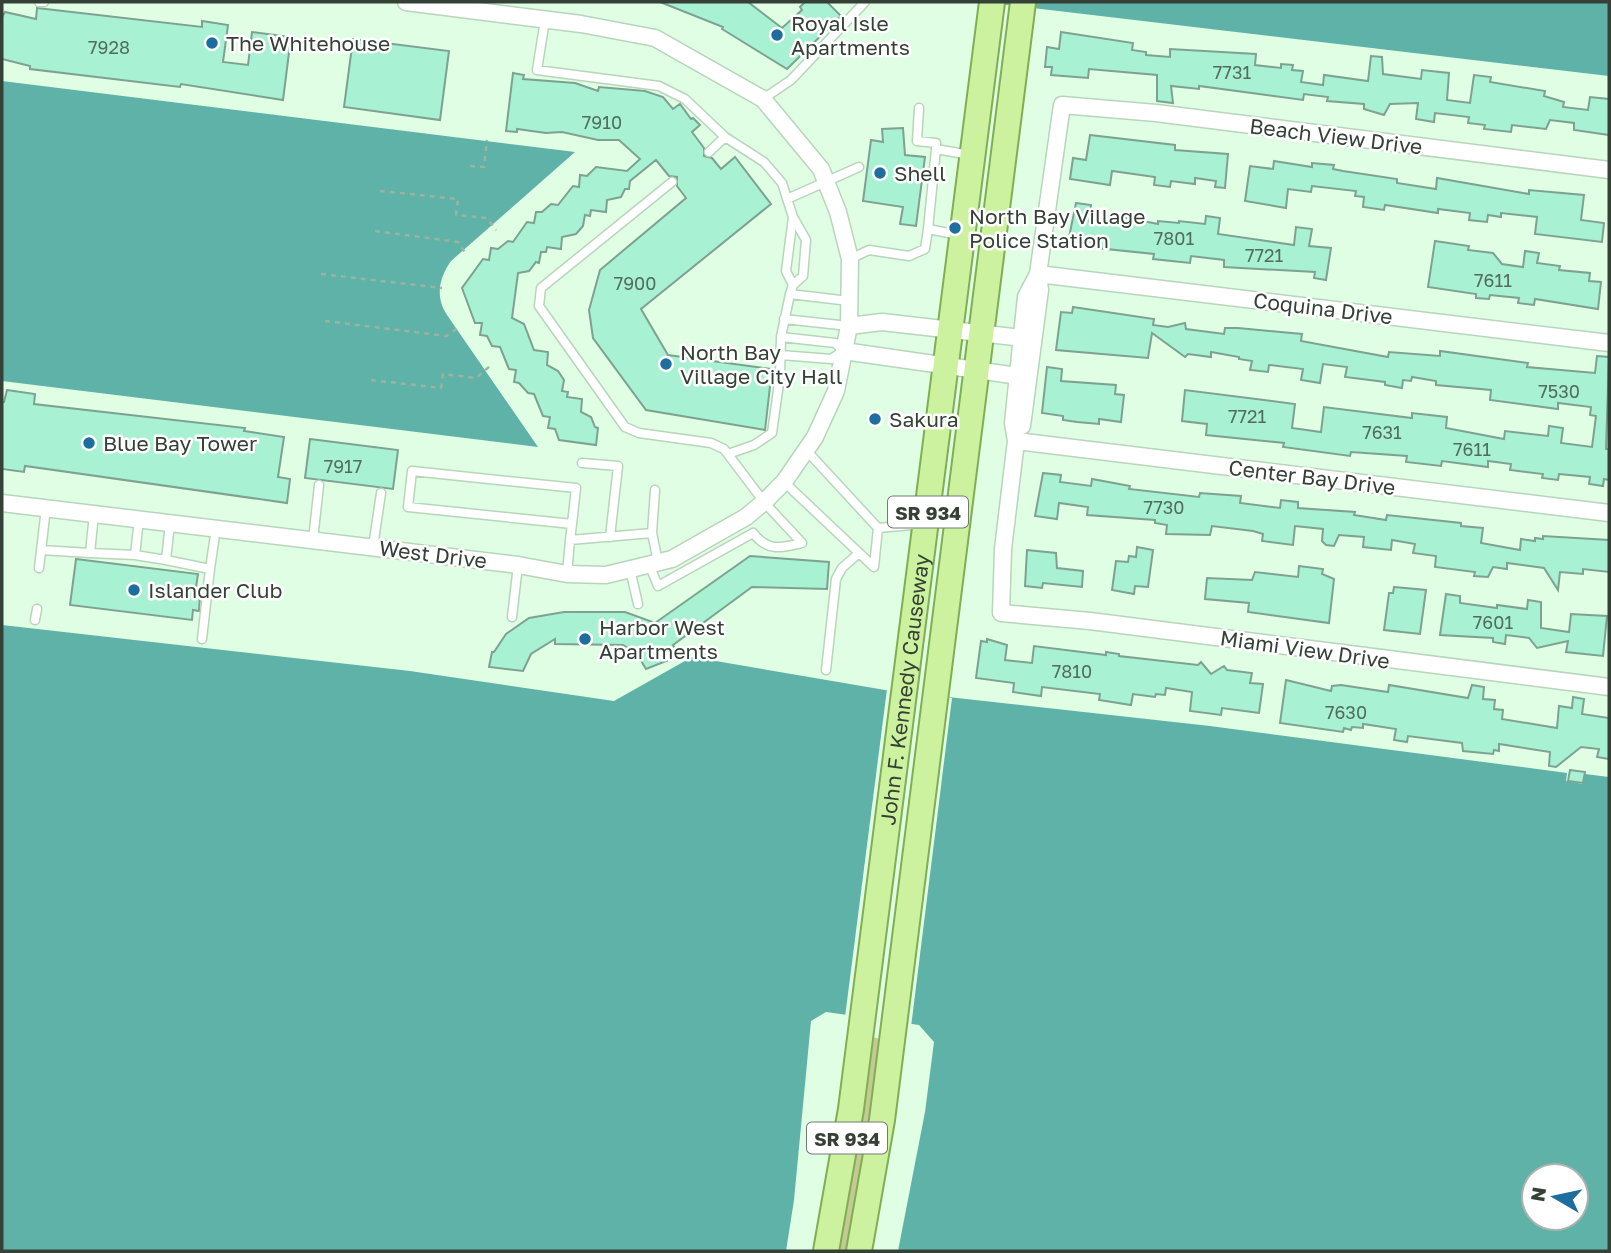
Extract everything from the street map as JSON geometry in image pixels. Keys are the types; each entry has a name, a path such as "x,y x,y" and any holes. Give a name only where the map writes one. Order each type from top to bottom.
{"main road":[{"name":"John F. Kennedy Causeway","path":"826,1251 844,1159 973,155 1005,19"},
{"name":"John F. Kennedy Causeway","path":"859,1251 880,1133 981,334 1005,19"}],"street":[{"path":"406,2 545,20 654,38 763,99"},
{"name":"West Drive","path":"2,503 518,565 567,574 606,575 672,559 746,517 784,482 810,443 836,391 849,326 850,259 838,212 821,169 763,99"},
{"name":"Beach View Drive","path":"1038,274 1062,105 1157,113 1609,170"},
{"path":"1016,441 1023,425 1023,377 1028,339 1040,289 1038,274"},
{"name":"Coquina Drive","path":"1038,274 1609,342"},
{"path":"849,326 882,322 1028,339"},
{"path":"844,351 1023,377"},
{"name":"Center Bay Drive","path":"1016,441 1609,513"},
{"name":"Miami View Drive","path":"1016,441 1003,549 1001,613 1090,621 1609,687"}],"lane":[{"path":"763,99 791,80 864,2"},
{"path":"545,20 537,70 659,86 685,99 725,137 764,162 782,183 793,217 806,240 803,276 793,285 784,319 772,433 754,445 731,453"},
{"path":"850,259 869,250 909,256 925,249 936,143 917,141 919,108"},
{"path":"709,152 725,137"},
{"path":"936,149 973,155"},
{"path":"787,199 859,167"},
{"path":"654,490 653,563 658,586 753,533 761,543 775,549 802,543 764,502 731,453 712,443 639,433 625,427 539,306 541,289 671,182"},
{"path":"793,217 786,271 793,285"},
{"path":"928,229 963,236"},
{"path":"790,294 849,301"},
{"path":"784,319 849,326"},
{"path":"781,337 835,344 844,351 831,359 781,355"},
{"path":"784,482 873,567 878,528 810,443"},
{"path":"582,463 618,466 610,537"},
{"path":"567,574 576,488 412,471 408,507 572,524"},
{"path":"313,540 319,485"},
{"path":"373,547 381,493"},
{"path":"39,568 46,508"},
{"path":"90,554 94,514"},
{"path":"135,555 139,519"},
{"path":"166,560 170,523"},
{"path":"878,528 926,524"},
{"path":"202,639 216,528"},
{"path":"570,540 652,533"},
{"path":"41,550 135,555 210,569"},
{"path":"826,670 836,579 842,568 859,553"},
{"path":"512,617 518,565"},
{"path":"630,569 638,604"},
{"path":"35,620 37,609"}],"path":[{"path":"470,166 484,167 487,140"},
{"path":"380,191 457,199 456,215 486,218 496,230"},
{"path":"375,231 458,242 466,254"},
{"path":"321,274 442,288"},
{"path":"325,321 447,336 459,327"},
{"path":"370,380 441,388 443,374 476,378 490,366"}],"green space":[{"path":"872,1037 880,1039 861,1175 846,1251 838,1251 860,1130"}],"water":[{"path":"982,2 1609,2 1609,76"},
{"path":"2,81 575,152 451,261 440,288 441,301 447,315 538,447 2,381"},
{"path":"2,625 410,671 614,701 692,657 885,690 1210,726 1567,773 1566,781 1583,784 1585,774 1609,777 1609,1251 898,1251 925,1112 934,1042 919,1025 826,1012 811,1021 794,1200 786,1251 2,1251"}],"pier":[{"path":"887,689 952,698 911,1027 845,1017"}],"building":[{"name":"Royal Isle Apartments","path":"660,2 748,2 782,28 802,10 800,7 805,2 827,2 841,16 787,69 722,29 723,27"},
{"path":"37,8 202,27 202,21 228,25 223,62 248,65 252,32 291,37 283,100 181,84 180,87 30,69 30,66 2,59 2,17 5,12 36,19"},
{"path":"1061,32 1133,43 1132,50 1146,52 1146,55 1170,57 1170,49 1256,54 1255,65 1281,68 1281,64 1293,65 1292,70 1303,71 1301,82 1323,85 1324,75 1368,81 1371,56 1382,57 1383,74 1421,79 1422,70 1449,73 1447,100 1470,103 1474,75 1491,77 1490,82 1545,91 1544,96 1564,102 1563,107 1588,110 1590,97 1609,99 1609,135 1574,130 1574,123 1550,120 1546,129 1512,125 1511,132 1484,129 1485,125 1468,123 1469,117 1435,113 1434,122 1416,119 1418,103 1390,104 1384,115 1364,109 1364,104 1327,101 1328,97 1304,94 1303,100 1199,86 1199,89 1171,86 1173,103 1157,101 1157,75 1089,69 1088,78 1051,75 1052,67 1045,67 1047,47 1059,49"},
{"path":"353,39 449,51 440,120 344,107"},
{"path":"513,73 524,75 523,79 575,83 598,91 599,87 645,91 663,97 673,109 680,104 691,119 700,125 692,132 704,148 704,156 712,158 721,169 735,157 771,204 641,309 668,355 772,369 765,430 646,410 593,338 589,310 600,270 686,198 677,186 677,177 669,176 656,160 630,181 629,189 625,189 621,197 607,200 606,212 591,210 590,216 585,215 583,226 576,234 562,237 561,249 547,247 546,252 541,252 539,263 536,262 529,271 518,273 512,318 524,324 534,350 548,352 547,365 558,371 564,380 562,391 568,392 567,397 582,399 581,412 591,417 598,428 596,445 559,440 555,429 548,428 550,417 543,416 534,394 528,393 519,383 514,382 516,370 509,369 500,347 492,346 487,336 480,335 482,323 475,323 462,288 483,259 489,260 491,248 498,249 508,241 513,242 527,222 534,223 536,212 542,212 551,204 558,205 573,186 579,187 580,175 587,176 596,167 627,171 640,159 619,140 598,140 562,132 517,129 517,132 506,131"},
{"path":"903,128 905,155 925,157 916,226 900,224 903,207 863,201 871,140 883,142 882,129"},
{"path":"1090,135 1175,145 1175,150 1228,154 1225,188 1215,187 1216,181 1195,178 1195,184 1171,181 1170,187 1154,185 1155,177 1112,171 1110,185 1070,179 1073,158 1086,160"},
{"path":"1274,161 1312,167 1312,163 1334,165 1333,169 1397,179 1397,183 1436,189 1437,178 1529,194 1529,190 1584,195 1581,220 1604,223 1602,242 1535,234 1537,217 1501,213 1501,217 1488,215 1487,222 1469,220 1470,213 1438,209 1438,213 1385,205 1384,210 1363,207 1364,197 1355,196 1356,191 1312,186 1311,192 1288,189 1286,208 1245,201 1250,166 1273,169"},
{"path":"1076,203 1091,205 1089,222 1112,225 1113,215 1158,224 1158,221 1205,224 1206,216 1220,218 1218,234 1294,245 1296,227 1312,229 1309,246 1331,248 1326,280 1314,278 1315,272 1224,267 1224,260 1191,256 1190,263 1153,259 1154,254 1087,247 1088,239 1069,237"},
{"path":"1435,241 1469,246 1468,250 1493,253 1502,264 1523,267 1525,251 1539,253 1537,263 1560,266 1559,270 1590,273 1589,281 1601,282 1598,309 1535,299 1534,305 1518,303 1519,298 1490,295 1489,299 1476,298 1476,294 1428,287"},
{"path":"1073,307 1154,319 1153,325 1168,327 1185,323 1186,329 1224,334 1225,328 1238,328 1302,334 1301,341 1388,357 1389,352 1440,356 1440,351 1528,363 1527,367 1595,373 1597,356 1609,357 1606,449 1609,449 1609,480 1604,479 1603,486 1589,484 1590,477 1559,474 1558,480 1542,478 1543,474 1510,470 1511,464 1488,461 1488,467 1442,461 1441,466 1406,462 1407,456 1351,452 1350,456 1283,447 1284,443 1206,435 1207,424 1182,421 1185,390 1295,404 1292,428 1321,432 1324,407 1412,418 1412,413 1447,417 1446,428 1504,439 1505,431 1548,436 1549,426 1563,428 1561,443 1592,447 1596,416 1590,415 1591,407 1558,403 1558,409 1490,400 1491,390 1436,385 1436,381 1412,377 1411,381 1403,380 1402,388 1385,385 1385,382 1345,377 1347,367 1323,364 1320,383 1301,380 1303,369 1269,365 1268,372 1250,370 1252,361 1211,352 1211,357 1188,354 1185,357 1152,333 1148,358 1056,350 1061,312 1072,313"},
{"path":"1047,367 1062,369 1061,381 1116,385 1115,394 1124,395 1121,422 1099,419 1099,424 1077,422 1063,420 1063,416 1042,413"},
{"path":"7,390 35,394 34,404 245,428 244,431 284,437 278,477 290,479 287,503 25,466 24,472 2,469 2,402"},
{"path":"310,439 398,450 393,489 305,478"},
{"path":"1043,473 1061,475 1060,482 1091,486 1092,479 1130,486 1129,489 1199,497 1200,493 1241,496 1240,503 1280,508 1281,500 1298,502 1298,508 1355,512 1354,515 1386,520 1387,515 1461,523 1461,526 1483,528 1481,543 1520,550 1521,539 1535,541 1535,538 1543,539 1543,536 1609,540 1609,572 1583,569 1583,574 1560,572 1558,590 1544,568 1507,563 1507,569 1493,567 1488,577 1474,576 1475,572 1435,567 1436,556 1413,553 1415,544 1392,540 1391,550 1363,547 1364,537 1339,535 1334,546 1326,545 1322,541 1323,529 1295,526 1293,545 1262,541 1263,534 1253,531 1212,526 1210,535 1166,534 1167,525 1155,523 1155,520 1087,515 1088,507 1059,503 1057,519 1035,516"},
{"path":"1137,547 1153,550 1148,587 1135,586 1134,594 1112,590 1116,561 1128,562 1129,556 1136,557"},
{"path":"1027,550 1056,553 1057,568 1083,571 1082,587 1043,583 1042,588 1025,586"},
{"path":"750,556 829,562 827,589 752,587 673,645 679,656 646,669 637,654 623,645 555,644 555,639 531,654 523,671 489,667 492,652 506,634 529,618 564,612 625,612 655,623"},
{"name":"Islander Club","path":"76,559 198,574 195,594 200,595 199,611 193,610 192,620 70,605"},
{"path":"1299,566 1323,569 1322,574 1334,579 1329,623 1248,612 1249,603 1205,599 1207,578 1252,580 1255,572 1298,577"},
{"path":"1394,587 1426,590 1420,634 1384,630 1389,593 1393,593"},
{"path":"1446,594 1460,596 1460,603 1497,608 1497,605 1527,609 1528,600 1541,602 1541,628 1569,632 1571,614 1607,616 1603,656 1566,652 1568,641 1537,648 1529,638 1506,635 1505,644 1493,642 1493,638 1440,635"},
{"path":"987,639 1007,645 1005,660 1032,663 1034,646 1106,655 1106,652 1119,656 1198,665 1201,662 1211,674 1224,666 1227,670 1252,673 1250,683 1263,684 1259,713 1222,708 1221,715 1190,711 1192,692 1166,688 1165,695 1156,694 1155,697 1133,694 1131,705 1099,700 1100,694 1042,687 1041,696 1013,692 1014,683 976,678 981,641 987,642"},
{"path":"1286,680 1331,691 1332,686 1341,685 1388,692 1389,685 1468,698 1472,685 1484,687 1483,699 1495,700 1494,709 1503,710 1502,719 1557,728 1559,706 1572,708 1573,697 1584,699 1582,714 1609,718 1609,759 1597,757 1599,749 1581,747 1556,767 1549,766 1550,752 1499,744 1499,751 1494,750 1493,754 1463,751 1462,743 1408,736 1407,742 1394,740 1396,729 1363,724 1363,728 1344,728 1343,732 1280,723"},
{"path":"1570,770 1585,772 1583,783 1568,781"}],"place":[{"name":"Royal Isle Apartments","path":"777,35"},
{"name":"The Whitehouse","path":"212,43"},
{"name":"Shell","path":"880,173"},
{"name":"North Bay Village Police Station","path":"955,228"},
{"name":"North Bay Village City Hall","path":"666,364"},
{"name":"Sakura","path":"875,419"},
{"name":"Blue Bay Tower","path":"89,443"},
{"name":"Islander Club","path":"134,590"},
{"name":"Harbor West Apartments","path":"585,639"}]}
